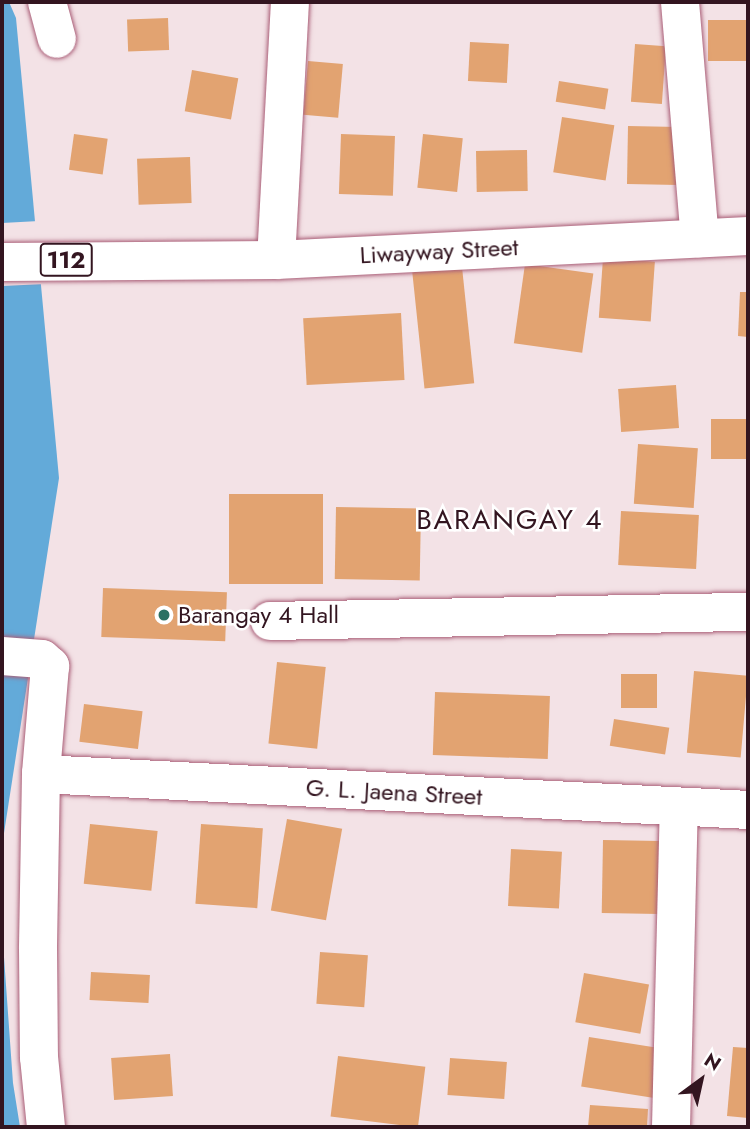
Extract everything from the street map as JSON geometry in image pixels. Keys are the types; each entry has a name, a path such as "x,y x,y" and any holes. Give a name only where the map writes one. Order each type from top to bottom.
{"street":[{"path":"47,2 57,39"},
{"path":"276,260 290,2"},
{"path":"680,2 700,238"},
{"name":"Liwayway Street","path":"2,262 276,260 748,236"},
{"path":"270,621 748,611"},
{"path":"18,657 50,666 41,774 39,1057 46,1127"},
{"name":"G. L. Jaena Street","path":"41,774 748,810"},
{"path":"671,1127 680,807"}],"water":[{"path":"2,2 9,2 16,18 59,478 2,846"},
{"path":"2,929 13,1083 20,1127 2,1127"}],"pier":[{"path":"39,221 45,284 2,286 2,223"}],"building":[{"path":"168,18 169,50 128,51 127,19"},
{"path":"708,20 748,20 748,61 708,61"},
{"path":"470,42 509,44 507,83 468,81"},
{"path":"635,44 666,46 662,104 631,102"},
{"path":"308,61 343,64 338,118 303,115"},
{"path":"192,70 238,78 231,120 185,111"},
{"path":"559,81 608,89 605,110 556,102"},
{"path":"562,117 614,125 606,181 553,172"},
{"path":"628,126 679,127 678,185 627,184"},
{"path":"74,134 108,139 103,174 69,170"},
{"path":"341,134 395,136 393,196 339,194"},
{"path":"423,134 463,138 457,192 417,188"},
{"path":"527,150 528,191 477,192 476,151"},
{"path":"190,157 192,203 139,205 137,159"},
{"path":"603,258 655,262 651,321 599,318"},
{"path":"525,264 593,274 582,353 514,343"},
{"path":"462,267 474,383 425,389 412,272"},
{"path":"740,292 748,292 748,337 738,336"},
{"path":"401,313 405,380 307,385 303,318"},
{"path":"676,385 679,428 621,432 618,389"},
{"path":"711,419 748,419 748,459 711,459"},
{"path":"638,444 698,448 694,508 634,504"},
{"path":"229,494 323,494 323,584 229,584"},
{"path":"336,507 421,508 420,580 335,579"},
{"path":"621,511 699,515 696,569 618,565"},
{"name":"Barangay 4 Hall","path":"103,588 227,592 225,641 101,637"},
{"path":"277,662 326,667 317,749 268,744"},
{"path":"694,671 748,676 741,757 687,753"},
{"path":"621,674 657,674 657,708 621,708"},
{"path":"435,692 550,696 548,759 433,755"},
{"path":"84,704 143,711 138,749 79,742"},
{"path":"614,719 669,728 665,754 610,746"},
{"path":"287,819 342,829 326,920 271,911"},
{"path":"90,824 158,831 151,891 84,884"},
{"path":"201,824 263,828 257,908 195,904"},
{"path":"603,840 660,841 659,914 602,913"},
{"path":"511,849 562,852 559,909 508,906"},
{"path":"320,952 368,955 364,1007 316,1004"},
{"path":"91,972 150,975 148,1003 90,1000"},
{"path":"584,973 649,984 640,1034 575,1022"},
{"path":"589,1037 662,1049 654,1098 581,1086"},
{"path":"733,1047 748,1048 748,1118 727,1116"},
{"path":"170,1054 173,1096 114,1100 111,1058"},
{"path":"338,1056 425,1067 418,1127 331,1117"},
{"path":"450,1058 507,1062 504,1099 447,1095"},
{"path":"590,1105 648,1109 647,1127 588,1127"}],"place":[{"name":"Barangay 4 Hall","path":"164,615"}],"district":[{"name":"BARANGAY 4","path":"510,520"}]}
